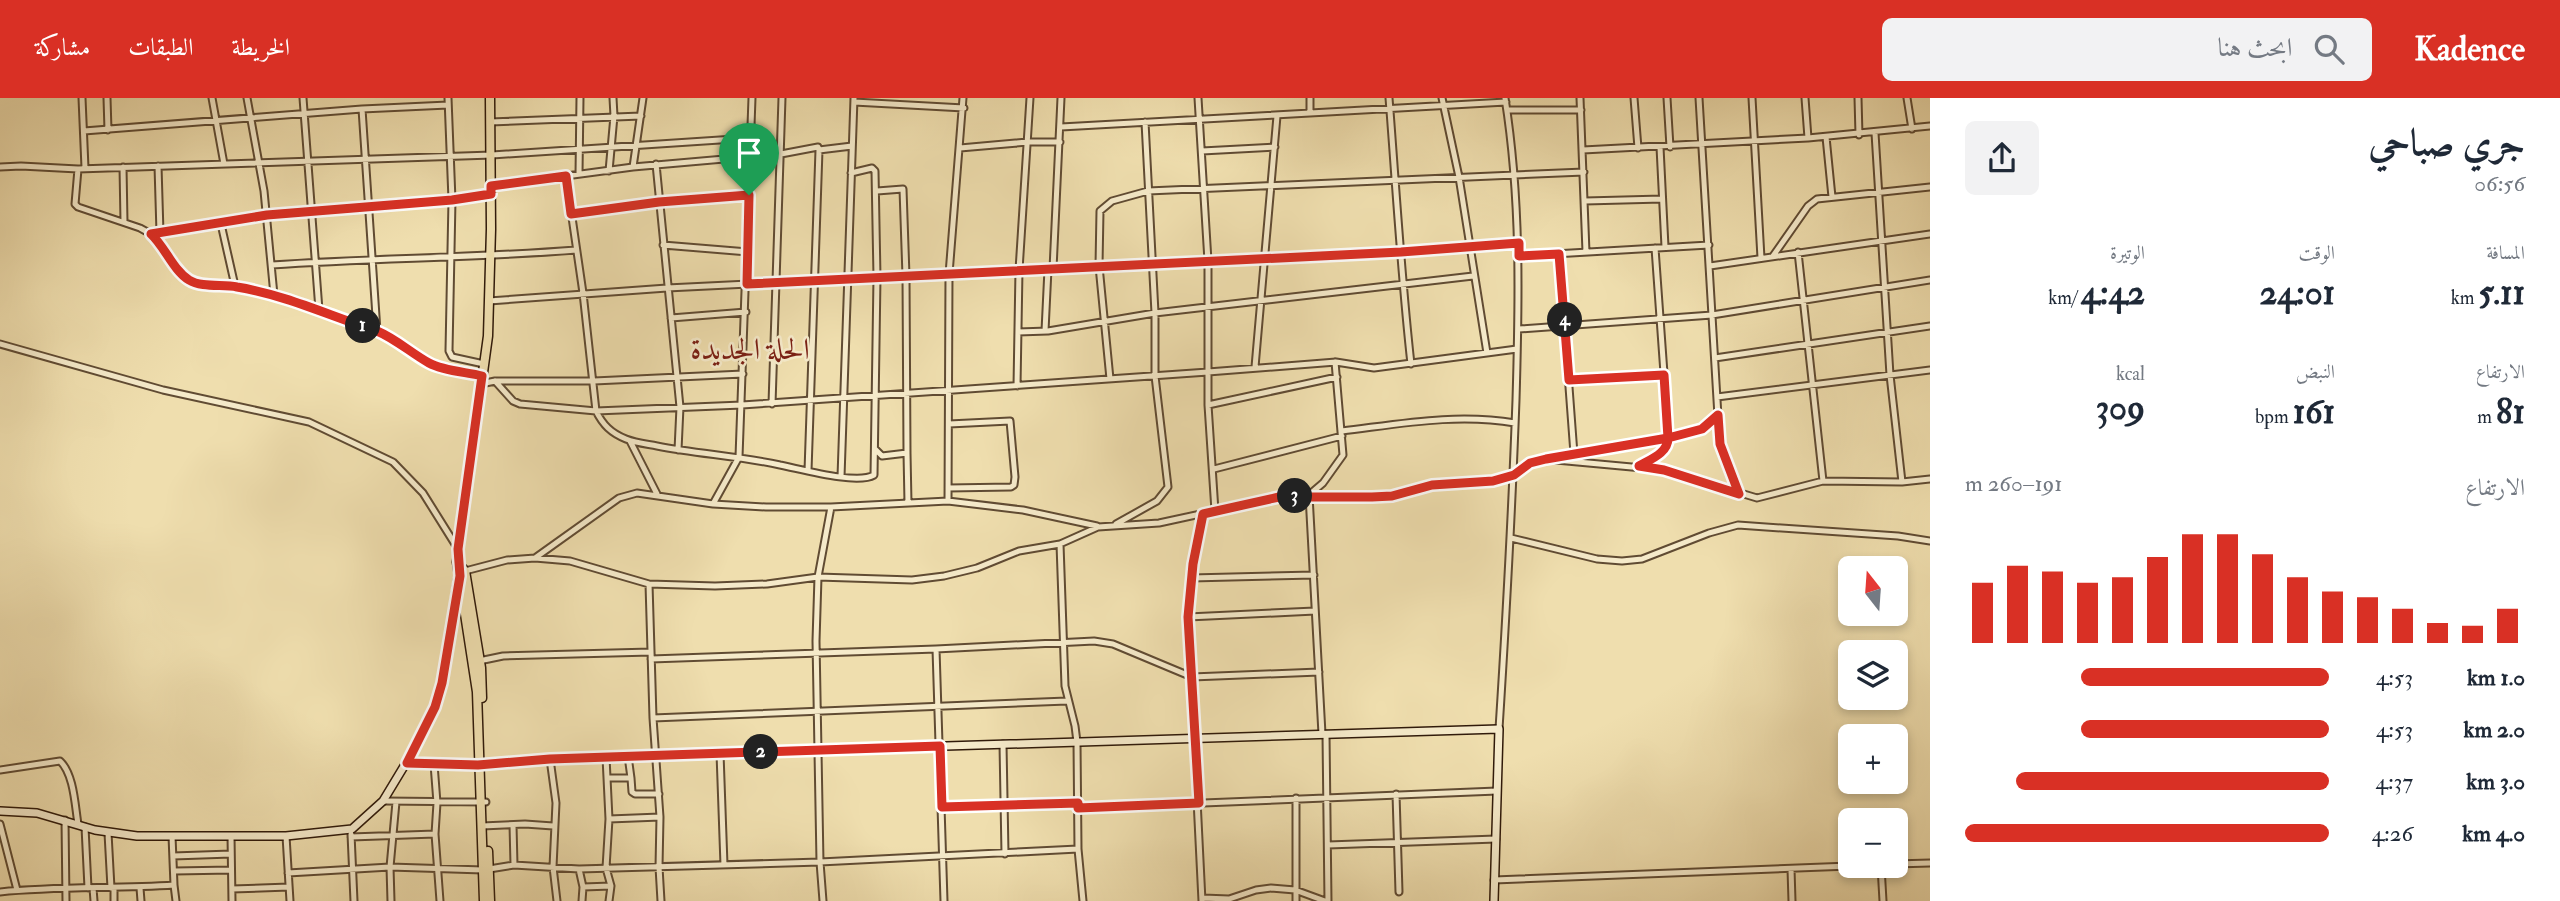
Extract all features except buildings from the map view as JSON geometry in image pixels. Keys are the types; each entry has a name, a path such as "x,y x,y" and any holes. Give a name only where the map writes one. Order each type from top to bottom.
{"main road":[{"path":"490,98 492,155 489,301 484,364 457,562 462,573 480,661 481,765 490,901"},
{"path":"462,573 481,719"},
{"path":"484,901 486,870"}],"street":[{"path":"82,98 82,169 75,204 151,234 187,279 194,283 234,286 320,310 394,338 428,363 481,380 594,381 743,374"},
{"path":"107,98 108,130"},
{"path":"212,98 223,164"},
{"path":"247,98 267,215 274,295"},
{"path":"303,98 320,310"},
{"path":"579,174 580,98"},
{"path":"609,170 613,98"},
{"path":"634,166 643,98"},
{"path":"713,504 739,457 752,98"},
{"path":"772,404 782,98"},
{"path":"948,501 949,274 963,98"},
{"path":"1017,386 1019,270 1030,98"},
{"path":"1045,331 1061,98"},
{"path":"1198,98 1208,261 1208,405 1215,511"},
{"path":"1310,98 1310,113"},
{"path":"1389,98 1402,285 1411,364"},
{"path":"1580,98 1586,252"},
{"path":"1634,98 1638,148"},
{"path":"1667,98 1670,147"},
{"path":"1699,98 1720,444 1739,494"},
{"path":"1752,98 1760,258"},
{"path":"1805,98 1808,138"},
{"path":"1858,98 1859,135"},
{"path":"1908,98 1912,129"},
{"path":"841,477 854,100 964,108"},
{"path":"1061,127 1277,116 1390,109 1442,102 1505,100 1519,243 1518,328 1514,475 1491,900"},
{"path":"84,131 448,102 452,200 450,355 484,364"},
{"path":"1442,102 1459,177 1487,353"},
{"path":"362,109 377,331"},
{"path":"1507,110 1581,110"},
{"path":"491,122 641,116"},
{"path":"1255,367 1277,116"},
{"path":"1116,524 1157,501 1168,487 1155,376 1155,313 1145,122"},
{"path":"1583,150 1755,142 1930,127"},
{"path":"1875,133 1890,375 1902,482"},
{"path":"1826,137 1832,197"},
{"path":"0,167 82,169 365,161 750,138"},
{"path":"960,148 1060,142"},
{"path":"151,234 267,215 452,200 491,190 634,166 852,146"},
{"path":"1202,151 1275,147"},
{"path":"1660,147 1665,247"},
{"path":"808,471 819,150"},
{"path":"656,164 680,407 678,450"},
{"path":"158,166 160,233"},
{"path":"123,167 124,222"},
{"path":"566,176 596,411 614,434 630,441 678,450 739,457 841,477 873,477 877,395 877,191 874,169 851,173"},
{"path":"1110,379 1099,266 1100,211 1112,201 1148,191 1584,172"},
{"path":"1773,256 1808,206 1817,199 1930,187"},
{"path":"877,191 903,190 908,503"},
{"path":"571,214 659,202 749,195"},
{"path":"1585,201 1662,198"},
{"path":"220,224 234,286"},
{"path":"1710,266 1930,234"},
{"path":"489,301 667,288 1401,252 1519,243"},
{"path":"663,245 748,252"},
{"path":"1519,256 1709,245"},
{"path":"1639,466 1664,451 1669,443 1655,248"},
{"path":"272,265 576,250"},
{"path":"1798,252 1823,481"},
{"path":"1559,254 1574,454"},
{"path":"1018,332 1045,331 1209,306 1473,276"},
{"path":"1518,328 1712,315 1930,280"},
{"path":"671,318 746,313"},
{"path":"1715,358 1930,326"},
{"path":"0,344 163,390 309,422 393,463 423,493 458,549"},
{"path":"495,381 513,401 520,404 596,411 772,404 1335,362 1374,368 1517,349"},
{"path":"1309,495 1323,483 1342,459 1335,362"},
{"path":"1717,397 1930,370"},
{"path":"1569,380 1664,375"},
{"path":"1208,405 1337,377"},
{"path":"354,901 351,833 383,801 407,763 435,707 442,683 462,573 507,560 535,558 570,561 649,584 715,586 767,584 818,576 893,580 944,576 977,568 1018,551 1060,544 1098,527 1116,524 1140,526 1279,497 1392,496 1432,485 1486,482 1514,475 1530,463 1546,459 1668,438 1702,429 1718,415"},
{"path":"1214,469 1342,434 1447,418 1515,423"},
{"path":"948,488 1011,487 1015,477 1010,421 949,424"},
{"path":"630,441 657,494"},
{"path":"875,449 882,456 907,453"},
{"path":"1546,459 1664,470 1748,497 1765,498 1823,481 1902,482 1930,479"},
{"path":"535,558 619,498 637,493 713,504 831,507 948,501 1044,513 1098,527"},
{"path":"1203,514 1191,578 1188,617 1203,900 1241,898 1256,890 1295,890 1327,901 1327,796 1309,495"},
{"path":"824,901 820,862 816,652 818,576 831,507"},
{"path":"1511,538 1597,559 1622,561 1642,559 1709,533 1738,525 1898,536 1930,541"},
{"path":"1060,544 1067,701 1076,726 1078,849 1083,901"},
{"path":"1191,578 1314,575"},
{"path":"649,584 653,718 660,817 661,901"},
{"path":"1188,617 1315,611"},
{"path":"480,661 522,655 651,656 816,652 1094,641 1113,643 1192,677 1319,672"},
{"path":"936,649 944,901"},
{"path":"653,718 1067,701"},
{"path":"407,763 481,765 655,755 1499,729"},
{"path":"1003,744 1005,854"},
{"path":"720,753 724,865"},
{"path":"628,756 632,792 659,794"},
{"path":"606,757 609,819 606,868 611,886 610,901"},
{"path":"550,759 556,803 553,867 557,901"},
{"path":"0,770 60,761 64,765 82,826 94,901"},
{"path":"434,764 440,901"},
{"path":"608,778 631,778"},
{"path":"942,807 1199,803 1497,791"},
{"path":"1396,794 1399,892"},
{"path":"1296,798 1296,901"},
{"path":"383,801 483,802"},
{"path":"391,901 390,867 396,802"},
{"path":"0,811 26,811 108,833 286,836 351,833 393,837 435,834"},
{"path":"609,819 660,817"},
{"path":"65,820 66,901"},
{"path":"0,824 17,890"},
{"path":"513,825 514,865"},
{"path":"484,826 553,827"},
{"path":"108,833 114,901"},
{"path":"172,836 176,901"},
{"path":"231,836 232,901"},
{"path":"286,836 290,901"},
{"path":"1328,845 1496,839"},
{"path":"288,873 390,867 486,870 514,865 579,869 659,867 941,857 1078,849"},
{"path":"173,856 231,854"},
{"path":"1908,864 1930,863"},
{"path":"1494,880 1838,867"},
{"path":"579,869 583,887 582,901"},
{"path":"1791,869 1792,901"},
{"path":"174,871 231,870"},
{"path":"1881,878 1882,901"},
{"path":"0,892 65,887 140,888 174,885"},
{"path":"583,887 611,886"},
{"path":"232,889 289,887"},
{"path":"140,888 141,901"}],"district":[{"name":"الحلة الجديدة","path":"750,349"}],"route":[{"path":"749,195 659,202 571,214 566,176 491,186 491,194 452,200 267,215 151,234 187,279 194,283 234,286 274,295 394,338 428,363 438,367 482,376 458,549 460,576 442,683 435,707 407,763 478,765 550,759 940,746 942,807 1078,803 1078,808 1199,803 1188,617 1190,584 1203,514 1279,497 1392,496 1432,485 1493,481 1514,475 1524,466 1546,459 1668,438 1702,429 1718,415 1720,444 1739,494 1664,470 1639,466 1664,451 1669,443 1668,438 1664,375 1569,380 1559,254 1519,256 1519,243 1401,252 747,284 749,195"}]}
